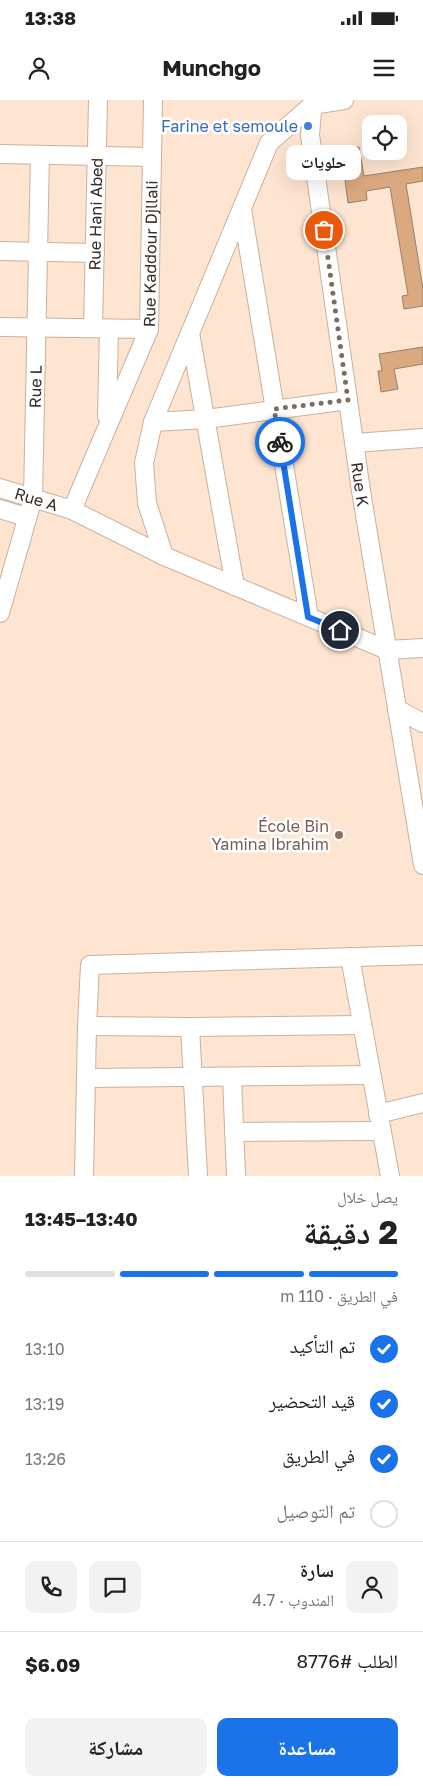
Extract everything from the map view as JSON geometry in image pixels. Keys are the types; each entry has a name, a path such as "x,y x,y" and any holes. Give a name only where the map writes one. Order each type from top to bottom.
{"street":[{"name":"Rue Hani Abed","path":"98,100 95,253 107,430"},
{"name":"Rue Kaddour Djllali","path":"72,510 149,329 153,100"},
{"path":"164,556 147,502 144,463 153,422 269,143 313,102 344,100"},
{"name":"Rue K","path":"313,102 310,135 348,400 423,865"},
{"path":"0,154 152,157"},
{"name":"Rue L","path":"0,613 7,564 33,498 40,155"},
{"path":"242,209 308,617"},
{"path":"0,251 95,253"},
{"path":"0,327 149,329"},
{"path":"190,332 235,586"},
{"path":"153,422 206,419 348,400"},
{"path":"355,443 423,438"},
{"name":"Rue A","path":"0,488 72,510 164,556 387,650"},
{"path":"0,509 26,517"},
{"path":"387,650 423,648"},
{"path":"397,709 423,723"},
{"path":"84,1176 90,965 423,954"},
{"path":"350,957 390,1176"},
{"path":"87,1026 362,1025"},
{"path":"190,1027 198,1176"},
{"path":"86,1078 371,1076"},
{"path":"232,1078 236,1176"},
{"path":"234,1132 380,1123 423,1103"}],"building":[{"path":"359,147 364,176 423,167 423,181 406,184 423,289 423,306 404,309 402,296 408,295 390,187 366,191 367,200 348,203 341,150"},
{"path":"423,347 423,364 394,369 398,389 381,392 378,371 382,371 379,354"}],"way so far":[{"path":"280,442 274,409 348,400 324,230"}],"place":[{"name":"Farine et semoule","path":"308,126"},
{"name":"حلويات","path":"324,230"},
{"name":"École Bin Yamina Ibrahim","path":"339,835"}],"route":[{"path":"280,442 308,617 340,630"}]}
